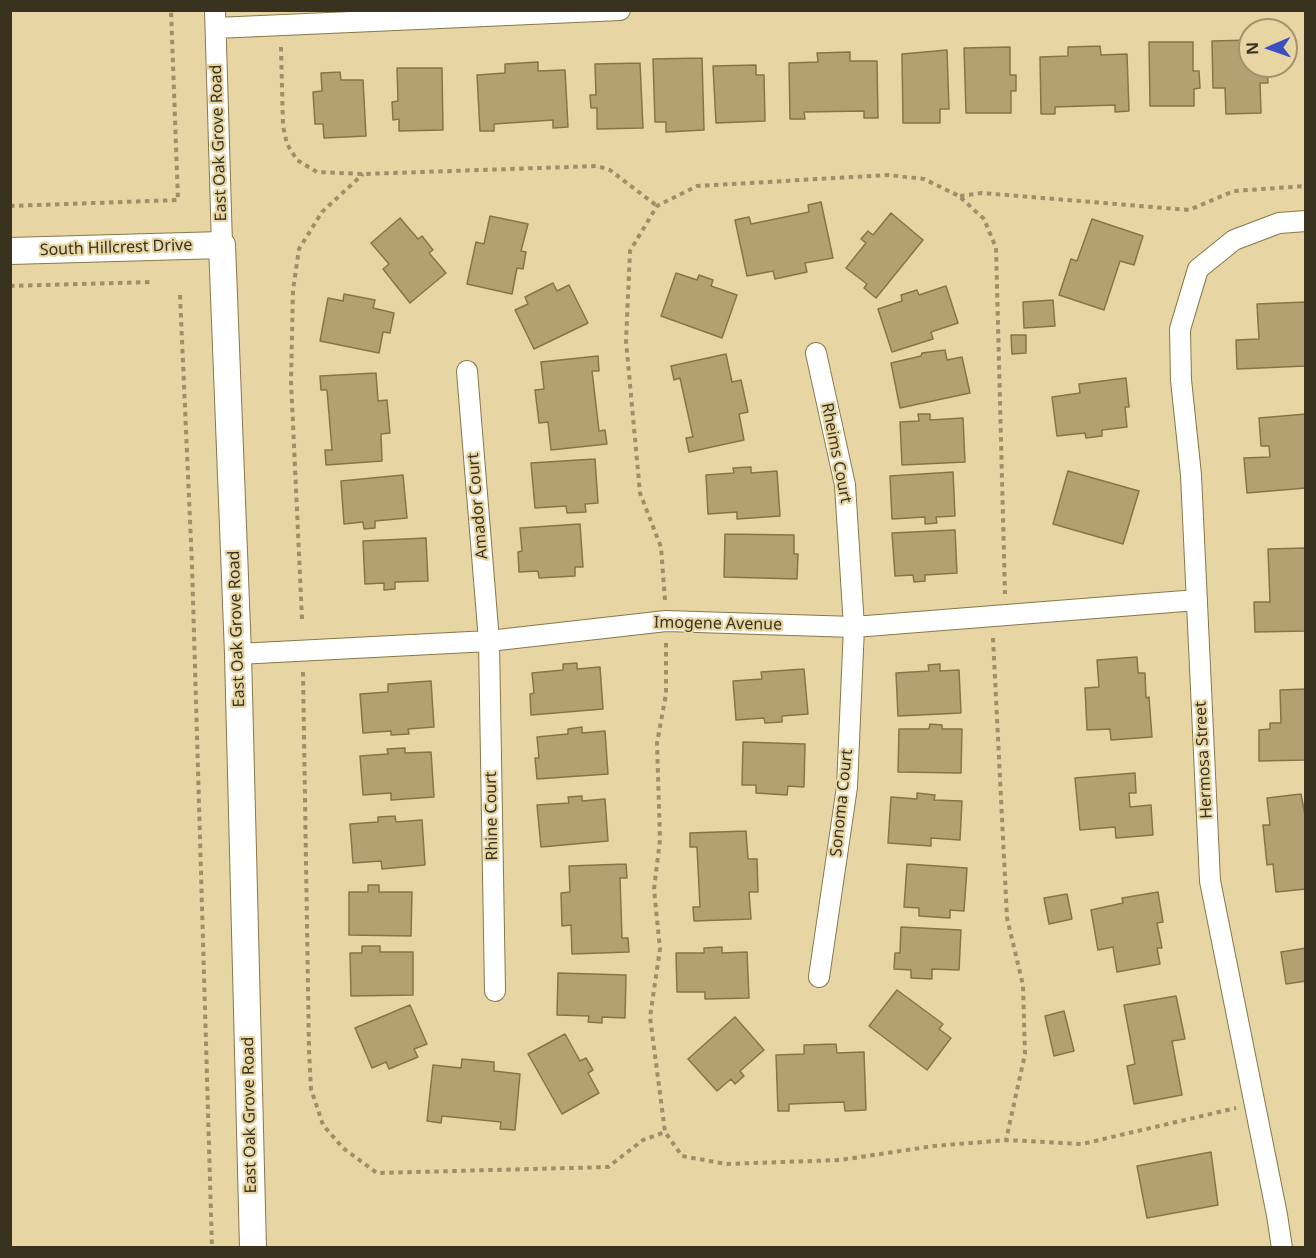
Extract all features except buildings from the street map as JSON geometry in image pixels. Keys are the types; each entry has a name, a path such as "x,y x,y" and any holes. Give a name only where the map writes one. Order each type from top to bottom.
{"street":[{"path":"215,19 280,24 465,13 620,10"},
{"name":"East Oak Grove Road","path":"215,19 238,654 253,1248"},
{"name":"Hermosa Street","path":"1282,1248 1210,881 1191,474 1181,380 1180,329 1198,269 1234,240 1279,223 1305,221"},
{"name":"South Hillcrest Drive","path":"10,251 222,244"},
{"name":"Rheims Court","path":"816,353 845,485 854,627"},
{"name":"Amador Court","path":"468,371 489,642"},
{"name":"Imogene Avenue","path":"238,654 489,642 666,621 854,627 1197,600"},
{"name":"Sonoma Court","path":"819,977 847,787 854,627"},
{"name":"Rhine Court","path":"489,642 495,991"}],"path":[{"path":"10,206 178,200 171,10"},
{"path":"280,24 283,126 287,144 297,159 317,172 364,174 597,166 610,170 657,206"},
{"path":"302,619 291,381 293,290 299,249 316,221 344,190 364,174"},
{"path":"1006,1140 1025,1054 1023,985 1007,918 998,616 996,248 984,219 959,196 924,178 888,175 697,186 657,206 630,251 626,341 640,494 661,547 666,621 666,694 657,743 660,840 654,889 660,949 650,1017 665,1132 682,1156 726,1164 840,1160 934,1146 1006,1140 1082,1144 1254,1103"},
{"path":"959,196 982,193 1189,210 1234,191 1305,186"},
{"path":"10,286 152,282"},
{"path":"180,295 192,577 212,1248"},
{"path":"303,671 309,1050 311,1089 323,1125 343,1148 377,1173 608,1167 643,1140 665,1132"}]}
